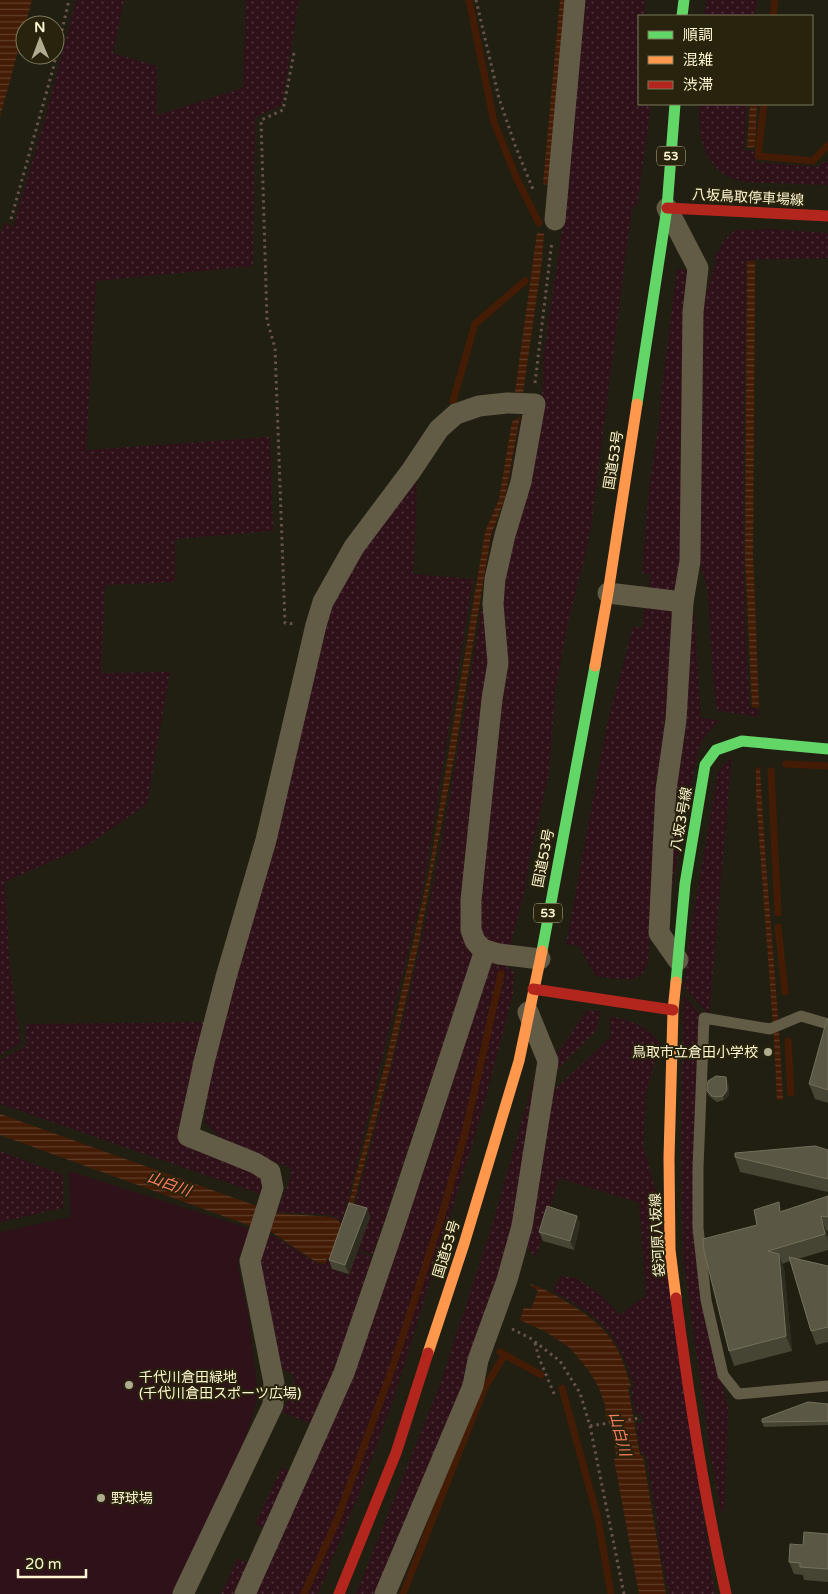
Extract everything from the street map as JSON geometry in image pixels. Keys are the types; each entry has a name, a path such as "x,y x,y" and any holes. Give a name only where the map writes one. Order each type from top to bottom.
{"main road":[{"path":"682,15 684,0"},
{"name":"国道53号","path":"339,1594 396,1453 464,1244 519,1061 540,959 608,593 667,208 675,105"},
{"name":"八坂鳥取停車場線","path":"667,208 828,216"},
{"name":"八坂3号線","path":"673,1010 685,884 705,766 716,750 742,741 828,749"},
{"path":"533,989 673,1010"},
{"name":"袋河原八坂線","path":"673,1010 669,1158 670,1250 691,1410 709,1517 726,1594"}],"street":[{"path":"555,220 575,0"},
{"path":"667,208 698,268 694,312 690,561 683,602 676,720 666,790 659,933 678,960"},
{"path":"183,1594 273,1405 274,1383 250,1261 273,1188 270,1172 255,1163 188,1136 204,1062 224,986 266,840 316,626 323,602 354,547 411,471 439,429 456,414 479,406 507,403 535,404 521,482 505,535 495,579 493,612 498,663 492,699 470,918 471,930 475,941 482,949 499,954 540,959"},
{"path":"608,593 683,602"},
{"path":"245,1594 344,1373 485,950"},
{"path":"385,1594 473,1386 478,1360 507,1280 522,1226 548,1061 528,1012"}],"lane":[{"path":"828,1024 801,1016 770,1029 704,1018 698,1228 706,1300 723,1376 738,1394 828,1386"}],"path":[{"path":"11,219 53,69 70,0"},
{"path":"476,0 499,98 515,145 535,193"},
{"path":"294,53 283,110 261,120 267,320 276,348 285,623 316,626"},
{"path":"535,404 535,384 555,220"},
{"path":"493,1319 535,1343 560,1361 580,1392 590,1426 624,1594"},
{"path":"535,1343 539,1358 555,1396"},
{"path":"590,1426 639,1418"}],"shaded area":[{"path":"76,0 124,0 113,53 157,66 157,115 243,88 246,0 299,0 282,105 255,118 253,266 96,281 86,450 270,437 273,531 175,539 175,582 105,585 101,673 170,672 147,804 90,844 5,882 10,969 21,1043 0,1055 0,234 5,222 13,227 59,65 65,65 65,42"},
{"path":"581,0 645,0 645,15 638,15 638,105 651,105 637,206 632,207 591,526 568,622 556,686 548,778 531,851 524,894 510,947 492,944 477,930 497,614 541,407 543,358 562,232 562,196"},
{"path":"706,0 757,0 755,15 704,15"},
{"path":"700,105 747,105 744,150 755,151 755,162 817,167 824,162 828,162 828,185 751,183 729,177 712,163 707,155 703,145"},
{"path":"770,229 828,233 828,258 746,260 745,595 750,707 759,709 759,717 717,712 708,593 697,550 700,313 716,262 714,256 720,249 722,242 735,230"},
{"path":"677,269 688,270 684,548 677,594 649,594 650,574 642,573 649,488 660,417 661,395"},
{"path":"523,409 527,413 490,646 473,955 373,1255 359,1250 370,1216 353,1211 413,979 433,886 456,763 493,536 508,494"},
{"path":"418,471 413,574 473,579 423,889 345,1213 349,1217 346,1224 330,1215 277,1212 289,1181 291,1168 231,1147 205,1123 208,1080 332,601 373,530"},
{"path":"645,605 676,610 648,961 641,975 625,979 595,976 579,946 566,944 607,724 633,627 642,628"},
{"path":"687,612 694,613 701,718 719,720 703,739 698,750 665,923 674,798 686,729"},
{"path":"732,756 709,1015 684,987 689,939 718,772"},
{"path":"494,962 514,971 513,994 480,1119 395,1395 361,1489 318,1594 256,1594 375,1313 439,1126 489,966"},
{"path":"683,994 700,1015 698,1017 695,1181 722,1382 728,1408 724,1511 721,1512 709,1446 683,1256 681,1138"},
{"path":"586,1011 600,1011 596,1031 554,1073 553,1061"},
{"path":"610,1016 626,1020 651,1033 661,1046 663,1055 657,1056 646,1092 643,1146 656,1192 715,1594 669,1594 660,1550 646,1456 641,1453 636,1423 643,1422 641,1414 635,1414 631,1388 634,1386 628,1368 609,1332 595,1318 553,1291 560,1276 576,1278 601,1295 620,1315 646,1295 639,1203 559,1178 536,1257 529,1250 526,1242 547,1096 610,1038"},
{"path":"207,1022 180,1139 247,1167 262,1180 263,1195 0,1104 0,1060 26,1046 26,1024"},
{"path":"540,1058 514,1233 462,1392 376,1594 356,1594 441,1382 493,1222"},
{"path":"0,1151 63,1175 63,1208 0,1222"},
{"name":"千代川倉田緑地 (千代川倉田スポーツ広場)","path":"69,1171 251,1229 239,1256 238,1267 249,1319 258,1396 246,1436 212,1516 173,1594 0,1594 0,1232 71,1217"},
{"path":"269,1233 315,1262 325,1265 327,1259 334,1262 331,1269 349,1275 358,1252 372,1257 343,1349 312,1424 282,1412 292,1390 294,1376 276,1364 258,1262"},
{"path":"282,1467 291,1472 265,1528 255,1524"},
{"path":"238,1558 249,1563 235,1594 221,1594"}],"water":[{"path":"0,0 32,0 28,15 15,15 15,62 0,117"},
{"path":"560,0 569,0 551,185 543,184"},
{"path":"750,105 757,105 755,147 747,148"},
{"path":"537,233 544,233 542,260 523,393 515,392"},
{"path":"747,261 755,261 753,554 759,708 752,707 745,555"},
{"path":"520,416 505,498 491,535 455,753 418,947 392,1060 350,1216 346,1213 386,1061 429,872 485,532 499,499 512,422"},
{"path":"760,767 783,1100 777,1100 756,795 756,768"},
{"name":"山白川","path":"0,1114 276,1213 330,1217 339,1220 339,1222 346,1226 334,1261 327,1258 325,1264 316,1262 270,1231 248,1225 0,1135"},
{"name":"山白川","path":"531,1284 563,1299 586,1314 615,1344 631,1386 628,1387 640,1455 643,1456 666,1594 639,1594 614,1459 617,1459 611,1427 606,1417 605,1405 599,1388 589,1371 570,1348 546,1332 520,1320 524,1307 531,1309 538,1291"}],"building":[{"path":"828,1019 828,1090 809,1084"},
{"path":"716,1076 726,1077 727,1090 723,1096 712,1096 707,1091 708,1081"},
{"path":"815,1146 828,1150 828,1179 735,1157 735,1153"},
{"path":"828,1196 828,1217 821,1216 825,1234 768,1251 779,1254 786,1336 729,1351 704,1251 703,1239 757,1225 754,1210 779,1202 780,1212"},
{"path":"349,1203 367,1208 345,1265 329,1260"},
{"path":"547,1206 577,1216 570,1241 539,1232"},
{"path":"789,1257 828,1266 828,1327 811,1331"},
{"path":"808,1402 828,1404 828,1421 762,1422 762,1419"},
{"path":"804,1532 828,1534 828,1569 800,1567 800,1563 789,1562 790,1544 803,1545"}],"waterway":[{"path":"469,0 494,122 517,179 539,223"},
{"path":"773,15 775,0"},
{"path":"764,105 758,156 813,161 828,145"},
{"path":"453,401 475,324 525,281"},
{"path":"786,764 828,766"},
{"path":"771,771 778,913"},
{"path":"778,927 785,992"},
{"path":"304,1594 337,1520 393,1366 441,1218 465,1133 501,974"},
{"path":"788,1041 791,1093"},
{"path":"500,1352 541,1375"},
{"path":"403,1594 484,1389 504,1356"},
{"path":"562,1388 598,1519 611,1594"}],"traffic: fast":[{"path":"682,15 684,0"},
{"path":"637,404 667,208 675,105"},
{"path":"542,951 595,666"},
{"path":"676,982 685,884 705,765 716,750 742,741 828,749"}],"traffic: slow":[{"path":"595,666 637,404"},
{"path":"428,1353 464,1244 519,1061 542,951"},
{"path":"676,982 673,1010 669,1158 670,1250 676,1298"}],"traffic: jam":[{"path":"667,208 828,216"},
{"path":"533,989 673,1010"},
{"path":"676,1298 698,1446 726,1594"},
{"path":"339,1594 396,1453 428,1353"}],"place":[{"name":"鳥取市立倉田小学校","path":"768,1052"},
{"name":"千代川倉田緑地 (千代川倉田スポーツ広場)","path":"129,1385"},
{"name":"野球場","path":"101,1498"}]}
